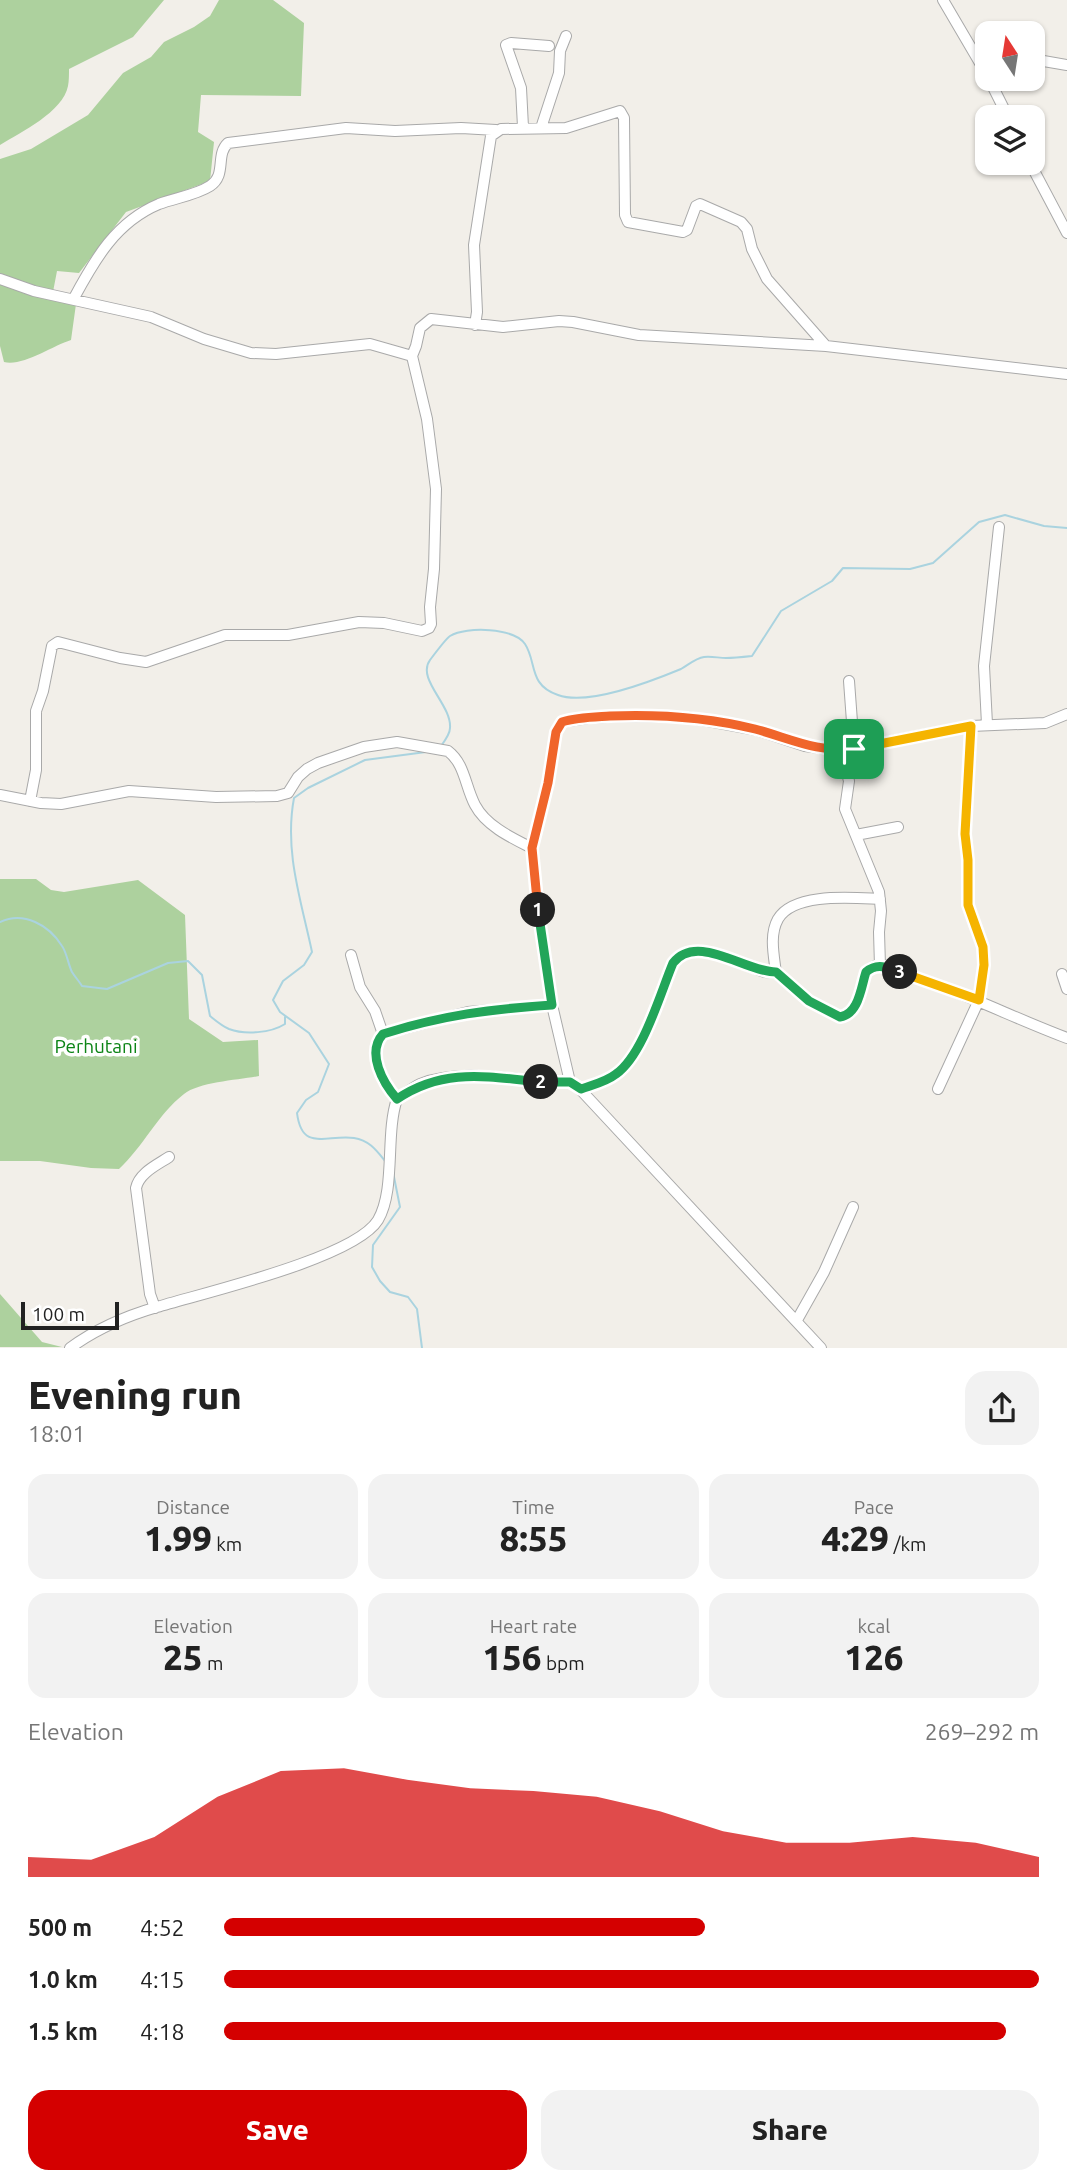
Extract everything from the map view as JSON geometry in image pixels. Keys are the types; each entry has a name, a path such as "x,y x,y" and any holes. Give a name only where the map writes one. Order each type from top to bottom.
{"street":[{"path":"943,0 975,45"},
{"path":"541,128 559,74 560,51 566,36"},
{"path":"523,127 521,88 506,45 512,43 549,46"},
{"path":"1045,62 1067,65"},
{"path":"74,298 110,239 126,224 141,213 202,190 218,179 222,151 228,143 346,128 395,131 566,128 616,111 623,113 625,215 628,222 683,232 687,230 696,206 700,204 741,222 748,231 752,248 766,279 826,346"},
{"path":"475,325 477,312 474,245 491,136 496,130"},
{"path":"1036,175 1067,233"},
{"path":"0,279 34,291 151,317 204,339 251,353 276,354 370,344 412,356"},
{"path":"30,801 36,770 36,711 52,646 58,642 146,662 225,635 288,635 359,622 384,623 422,631 429,628 434,569 435,477 427,419 412,356 420,328 426,321 439,318 503,327 559,321 589,323 651,336 826,346 1067,374"},
{"path":"987,724 984,666 999,527"},
{"path":"849,681 854,749"},
{"path":"570,1082 552,1005 532,848 548,783 556,732 562,722 635,715 686,717 757,730 805,746 841,751 971,726 1045,723 1067,714"},
{"path":"938,1089 979,1000 984,965 983,947 968,905 965,834 971,726"},
{"path":"0,795 61,804 129,791 216,797 277,796 288,793 298,777 318,763 355,750 397,742 448,751 460,763 475,806 483,817 532,848"},
{"path":"841,751 849,781 845,809 880,899 880,966"},
{"path":"856,835 898,827"},
{"path":"776,972 774,934 778,920 785,912 803,902 880,899"},
{"path":"581,1089 614,1076 631,1060 673,963 688,952 705,951 765,972 776,972 817,1006 833,1014 846,1016 855,1009 866,972 880,966 979,1000 1031,1025 1067,1035"},
{"path":"351,955 360,987 375,1011 383,1034"},
{"path":"1062,974 1067,989"},
{"path":"397,1099 389,1089 378,1064 377,1045 383,1034 468,1012 552,1005"},
{"path":"70,1348 106,1326 155,1308 288,1268 362,1237 379,1218 387,1186 392,1120 397,1099 419,1084 450,1078 478,1077 570,1082 581,1089 821,1348"},
{"path":"155,1308 150,1294 136,1188 143,1176 169,1157"},
{"path":"797,1320 824,1272 853,1207"}],"green space":[{"path":"0,0 164,0 133,37 69,69 65,95 50,113 0,145"},
{"path":"219,0 273,0 304,23 301,96 201,95 198,132 214,142 210,181 126,212 79,273 57,271 52,297 76,304 71,340 19,362 4,362 0,346 0,159 31,149 88,115 123,73 151,57 164,42 210,16"},
{"name":"Perhutani","path":"0,879 36,879 51,890 64,892 138,880 185,915 189,1019 223,1042 258,1040 259,1076 209,1084 184,1094 166,1111 119,1169 40,1161 0,1161"},
{"path":"0,1294 42,1342 62,1347 0,1347"}],"waterway":[{"path":"441,746 449,733 449,719 431,684 427,667 446,640 458,633 490,630 511,635 525,644 538,679 548,691 570,698 602,695 654,680 701,658 752,656 781,611 832,581 843,568 910,569 933,563 979,522 1005,515 1044,526 1067,528"},
{"path":"385,1161 364,1141 344,1137 317,1139 304,1133 300,1125 297,1113 306,1100 318,1092 329,1064 309,1033 280,1012 273,1000 283,981 304,965 312,952 292,856 291,818 294,798 308,788 365,760 426,752"},
{"path":"0,922 18,918 43,926 57,938 72,972 82,986 107,989 168,963 188,961 202,975 210,1016 229,1029 243,1032 265,1031 285,1024 285,1017"},
{"path":"393,1172 400,1207 373,1245 372,1267 390,1292 408,1297 417,1309 422,1348"}],"route":[{"path":"654,715 686,717 757,730 805,746 841,751 854,749 971,726 965,796 965,834 968,905 983,947 984,965 979,1000 876,965 866,972 855,1009 840,1017 809,1001 776,972 765,972 697,950 679,956 673,963 638,1049 627,1066 614,1076 581,1089 570,1082 458,1077 419,1084 397,1099 389,1089 378,1064 377,1045 383,1034 413,1024 468,1012 552,1005 532,848 554,754 556,732 562,722 654,715"}]}
